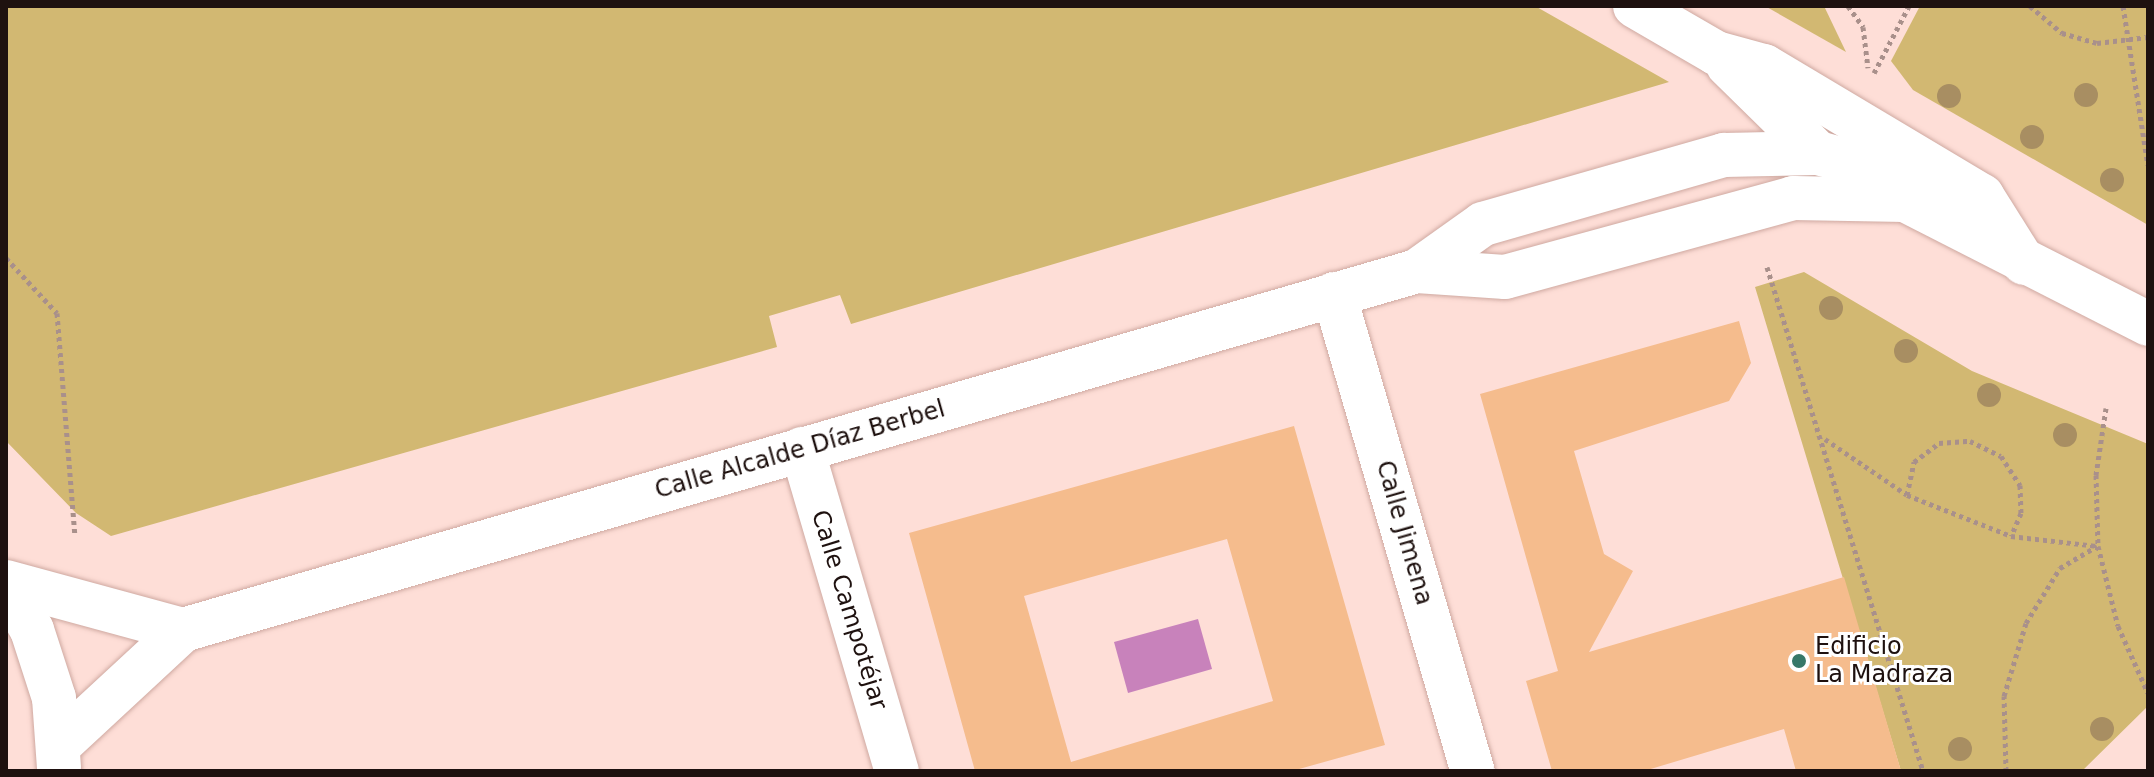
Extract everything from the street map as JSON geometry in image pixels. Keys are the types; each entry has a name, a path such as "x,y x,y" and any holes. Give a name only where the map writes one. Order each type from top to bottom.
{"street":[{"path":"1635,6 1730,68 1818,153"},
{"path":"1730,68 1764,66 1982,196 2025,265"},
{"path":"1724,155 1754,111 1730,68"},
{"name":"Calle Alcalde Díaz Berbel","path":"1417,271 1483,224 1724,155 1818,153 1873,168 1905,200"},
{"name":"Calle Alcalde Díaz Berbel","path":"59,758 183,630 1417,271 1505,277 1793,198 1905,200"},
{"path":"1905,200 2025,265 2148,324"},
{"name":"Calle Jimena","path":"1334,294 1473,771"},
{"name":"Calle Campotéjar","path":"802,449 897,771"},
{"path":"6,584 183,630"},
{"path":"6,584 32,630 54,698 59,758"}],"path":[{"path":"1870,81 1909,6"},
{"path":"2030,6 2062,33 2129,43 2148,37"},
{"path":"2123,6 2148,165"},
{"path":"6,258 57,313 75,535"},
{"path":"1767,267 1823,437 1923,771"},
{"path":"2106,408 2096,475 2098,546 2118,626 2148,693"},
{"path":"1823,437 1907,495 2011,536 2098,546"},
{"path":"1907,495 1914,462 1939,443 1970,441 2001,456 2020,485 2021,513 2011,536"},
{"path":"2006,771 2004,696 2026,623 2060,568 2098,546"}],"shaded area":[{"path":"6,6 1535,6 1669,82 851,324 840,295 769,316 777,347 111,536 76,513 6,441"},
{"path":"1765,6 1824,6 1846,52"},
{"path":"1920,6 2148,6 2148,225 1913,90 1891,61"},
{"path":"1804,272 1972,371 2148,444 2148,706 2082,771 1901,771 1755,287"},
{"path":"1198,619 1212,669 1128,693 1114,642"}],"building":[{"path":"1739,321 1751,363 1729,401 1574,451 1604,554 1633,571 1589,652 1844,577 1901,771 1796,771 1784,729 1644,771 1552,771 1526,681 1558,671 1480,394"},
{"path":"1294,426 1385,745 1292,771 975,771 909,533","holes":["1227,539 1273,701 1071,762 1024,596"]}],"place":[{"name":"Edificio La Madraza","path":"1799,661"}]}
